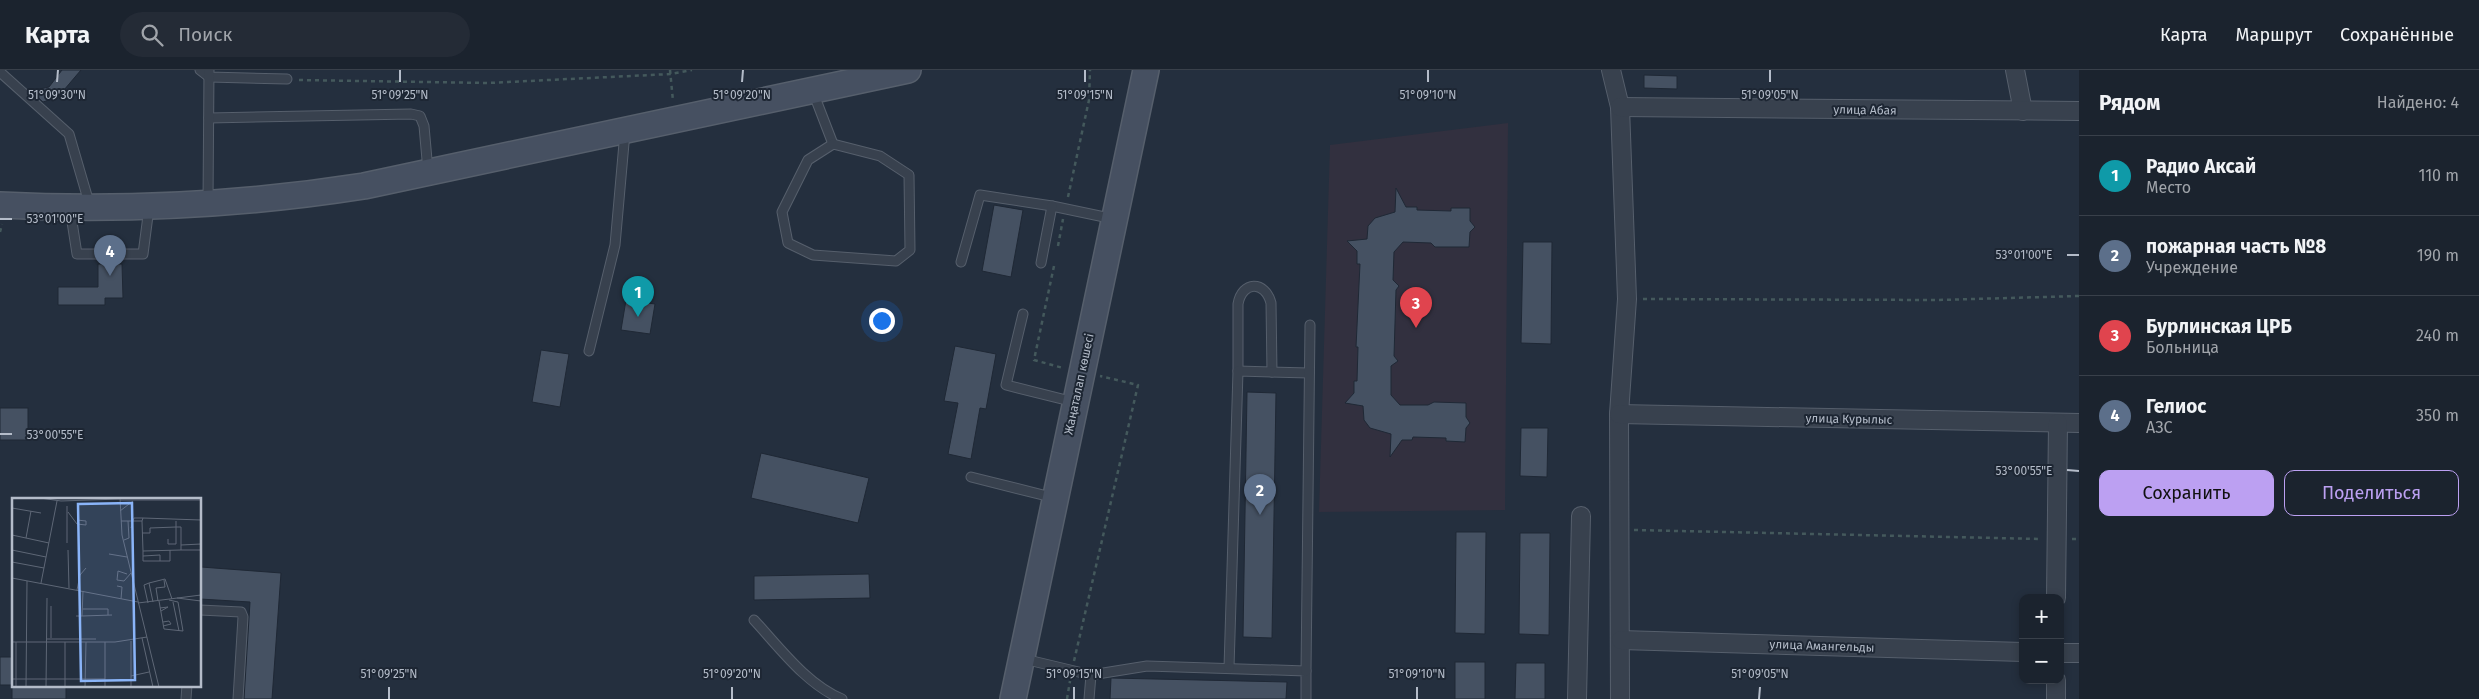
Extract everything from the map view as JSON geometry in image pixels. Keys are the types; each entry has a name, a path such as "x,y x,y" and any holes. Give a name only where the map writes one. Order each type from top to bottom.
{"main road":[{"path":"0,205 149,208 314,193 428,172 813,92 908,70"},
{"name":"Жаңаталап көшесі","path":"1012,699 1146,70"}],"street":[{"path":"1611,70 1620,107 1627,299 1620,414 1620,699"},
{"path":"2015,70 2023,111"},
{"name":"улица Абая","path":"1620,107 2079,111"},
{"name":"улица Курылыс","path":"1620,414 2079,423"},
{"path":"2056,594 2058,423"},
{"path":"1577,699 1581,516"},
{"name":"улица Амангельды","path":"1621,640 2019,652"},
{"path":"2064,653 2079,653"},
{"path":"2056,684 2056,699"}],"lane":[{"path":"200,70 209,74 287,79"},
{"path":"0,72 69,134 81,208 77,254 143,254 149,208"},
{"path":"208,204 209,74"},
{"path":"813,92 832,144"},
{"path":"209,118 411,114 420,116 424,126 428,172"},
{"path":"589,351 615,245 625,131"},
{"path":"832,144 880,156 909,175 910,250 896,261 813,255 788,243 782,212 808,160 832,144"},
{"path":"962,262 980,195 1052,206 1114,220"},
{"path":"1041,263 1052,206"},
{"path":"1229,668 1238,371 1238,304 1240,294 1247,288 1255,286 1262,287 1268,293 1271,303 1272,372"},
{"path":"1023,314 1006,385 1075,402"},
{"path":"1306,699 1310,325"},
{"path":"1238,371 1309,373"},
{"path":"970,477 1055,498"},
{"path":"201,610 241,612 243,617 238,699"},
{"path":"754,620 810,678 833,696 842,699"},
{"path":"1022,658 1091,675 1148,666 1306,671"},
{"path":"1089,699 1091,675"},
{"path":"186,699 187,686"}],"path":[{"path":"670,70 674,120"},
{"path":"287,79 488,83 671,74 692,70"},
{"path":"1627,299 1938,300 2079,296"},
{"path":"1620,530 2079,539"}],"shaded area":[{"path":"1508,123 1505,510 1319,512 1330,145"}],"building":[{"path":"62,70 81,70 58,97 43,102 31,91 49,87"},
{"path":"1644,75 1677,76 1677,89 1644,88"},
{"path":"1396,188 1406,207 1417,207 1417,210 1451,211 1451,208 1470,208 1470,221 1475,227 1470,232 1469,247 1435,247 1431,243 1403,242 1394,252 1393,280 1399,286 1396,290 1394,356 1398,361 1391,366 1391,395 1400,405 1428,405 1434,402 1466,403 1466,417 1470,423 1466,428 1465,442 1446,441 1446,438 1413,437 1412,440 1402,440 1390,457 1391,434 1370,428 1364,420 1363,406 1345,403 1354,393 1354,381 1357,381 1358,347 1356,347 1360,264 1357,264 1357,251 1347,241 1367,239 1368,226 1375,218 1395,212"},
{"path":"994,205 1023,210 1011,277 982,271"},
{"path":"1523,242 1552,242 1551,344 1521,343"},
{"path":"98,264 122,264 123,298 105,298 105,305 58,305 58,287 98,287"},
{"path":"626,300 655,304 650,334 621,330"},
{"path":"955,346 996,354 986,409 980,408 971,459 948,454 958,403 944,401"},
{"path":"541,350 569,354 560,407 532,402"},
{"path":"1247,392 1276,393 1272,638 1243,637"},
{"path":"0,408 28,408 28,440 0,440"},
{"path":"1521,428 1548,428 1547,477 1520,476"},
{"path":"761,453 869,478 858,523 751,498"},
{"path":"1456,532 1486,532 1485,634 1455,633"},
{"path":"1520,533 1550,533 1549,635 1519,634"},
{"path":"201,567 281,573 272,699 244,699 250,602 201,599"},
{"path":"869,574 870,598 754,600 754,576"},
{"path":"0,657 12,657 12,685 0,685"},
{"path":"1455,662 1485,662 1485,699 1455,699"},
{"path":"1516,663 1545,663 1545,699 1515,699"},
{"path":"1111,678 1287,682 1286,699 1110,699"},
{"path":"12,686 66,686 66,699 12,699"}],"place":[{"name":"Гелиос","path":"110,276"},
{"name":"Радио Аксай","path":"638,317"},
{"name":"Бурлинская ЦРБ","path":"1416,328"},
{"name":"пожарная часть №8","path":"1260,515"}]}
